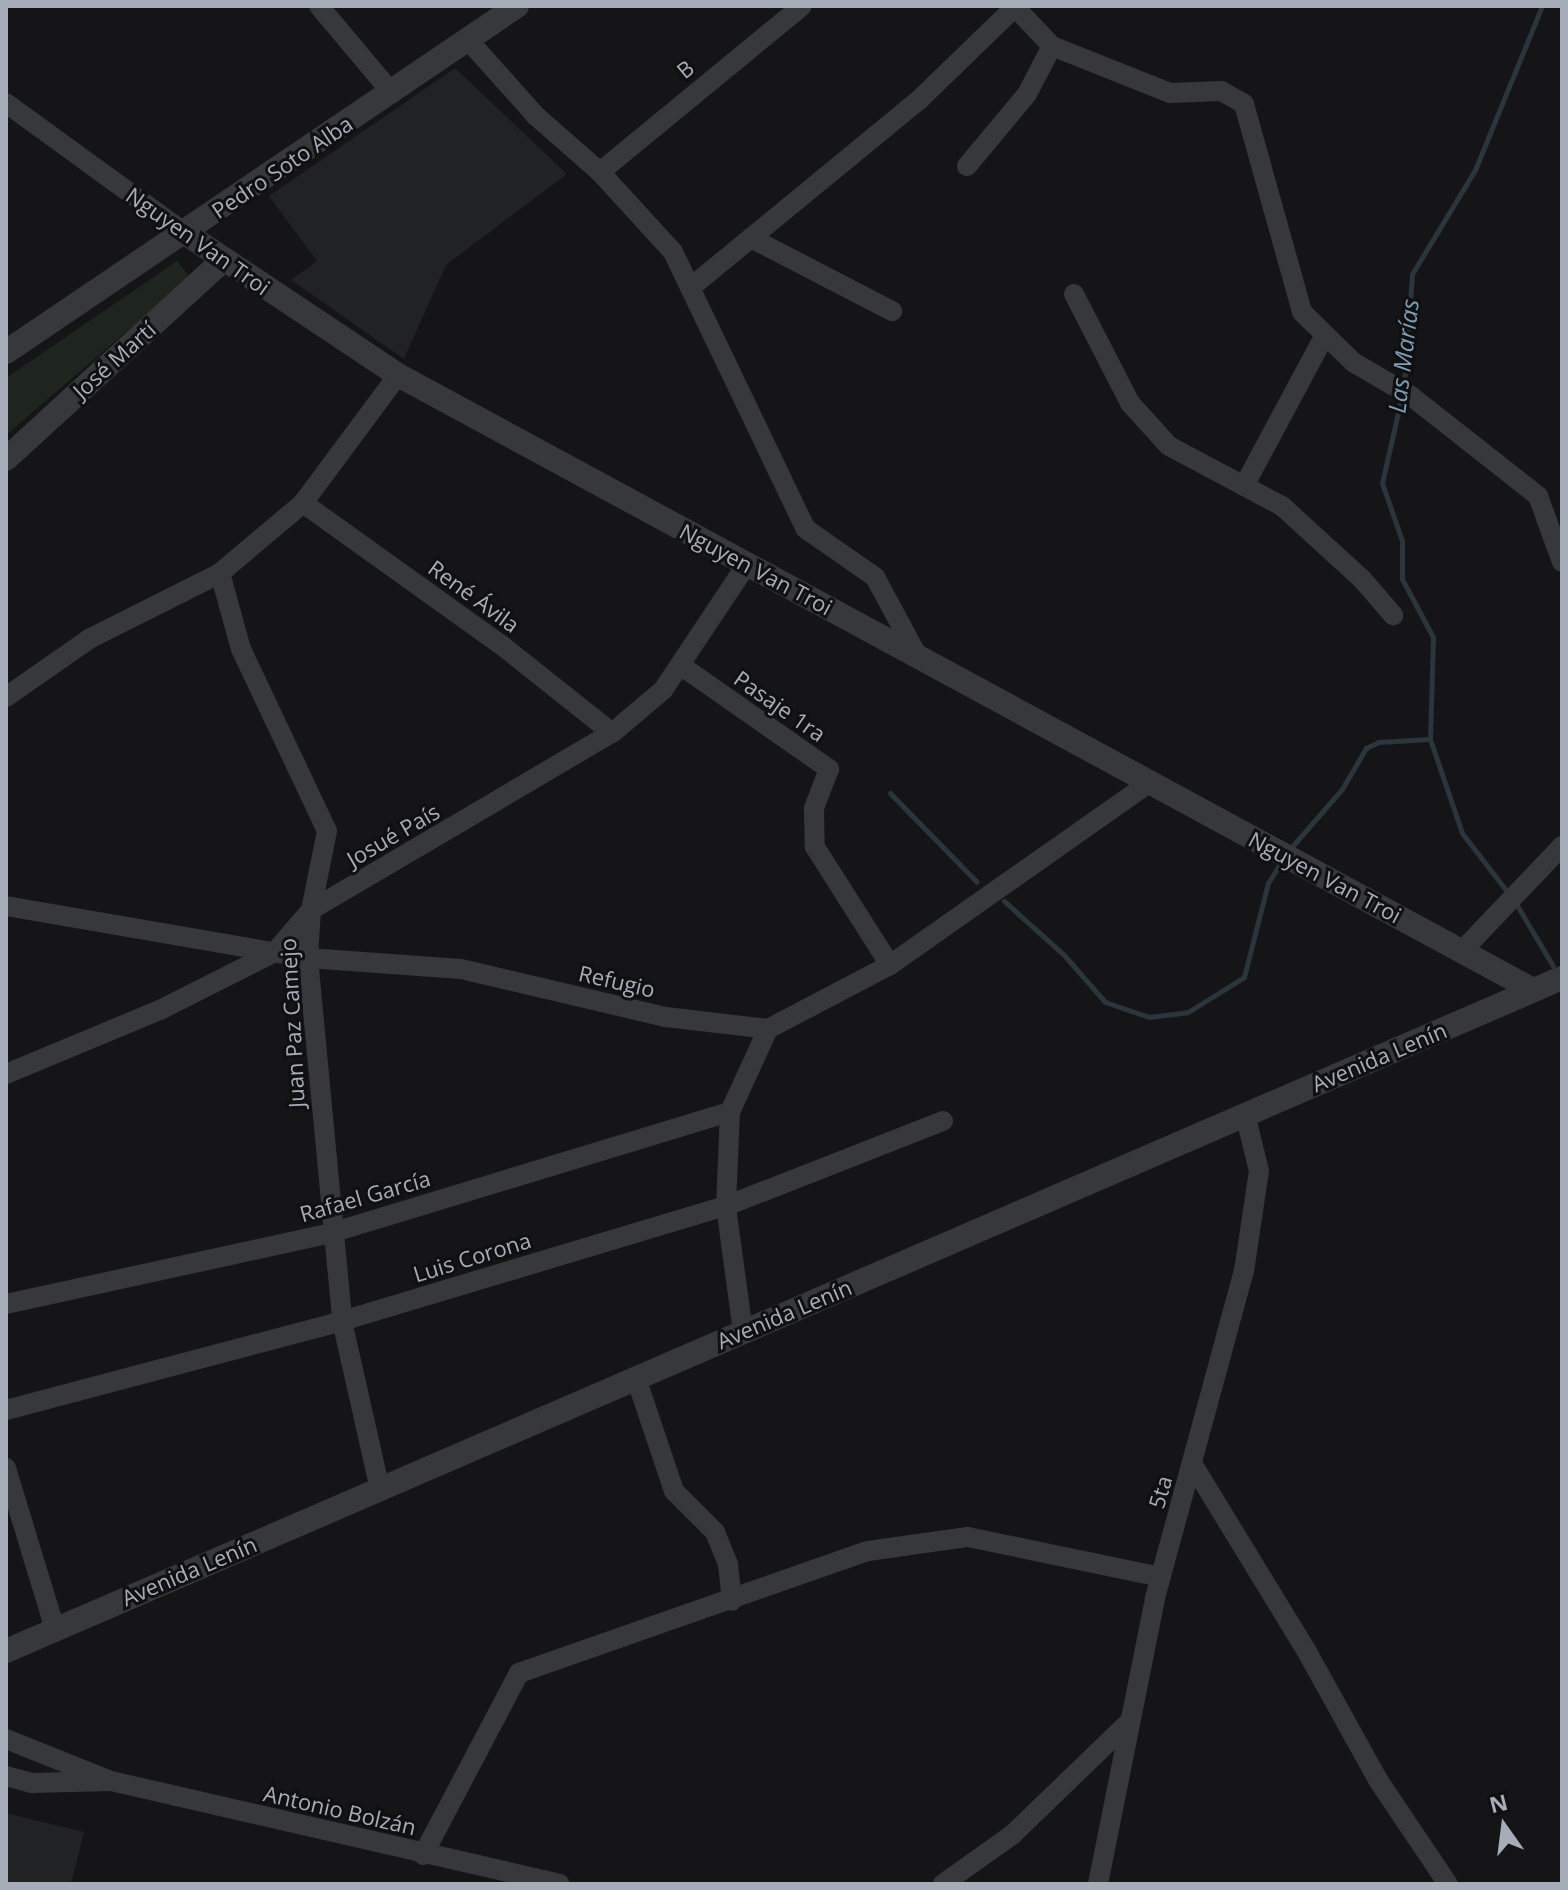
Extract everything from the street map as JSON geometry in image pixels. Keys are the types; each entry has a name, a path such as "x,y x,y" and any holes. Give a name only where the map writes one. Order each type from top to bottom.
{"street":[{"path":"319,6 392,93"},
{"name":"Pedro Soto Alba","path":"6,352 517,6"},
{"name":"B","path":"600,172 802,6"},
{"path":"690,288 918,101 1014,6 1052,46 1170,93 1221,91 1244,104 1302,312 1384,383 1411,396 1538,496 1562,562"},
{"path":"469,41 536,116 600,172 673,252 806,529 875,577 918,657"},
{"path":"967,166 1027,94 1052,46"},
{"name":"Nguyen Van Troi","path":"6,103 222,261 398,375 1533,990"},
{"path":"751,238 892,311"},
{"name":"José Martí","path":"6,459 222,261"},
{"path":"1074,294 1130,403 1169,446 1282,506 1362,579 1393,615"},
{"path":"1244,486 1325,335"},
{"path":"6,697 89,639 220,573 303,503 398,375"},
{"name":"René Ávila","path":"303,503 504,647 612,733"},
{"name":"Josué País","path":"6,1074 160,1010 275,952 311,910 612,733 663,690 747,564"},
{"name":"Juan Paz Camejo","path":"220,573 241,649 327,831 311,910 308,958 331,1233 342,1321 380,1489"},
{"name":"Pasaje 1ra","path":"680,665 829,769 814,808 815,847 890,965"},
{"path":"743,1332 726,1206 730,1112 768,1029 890,965 1150,782"},
{"path":"1462,951 1562,846"},
{"name":"Refugio","path":"6,906 308,958 461,969 666,1017 768,1029"},
{"name":"Avenida Lenín","path":"6,1651 1562,978"},
{"name":"Rafael García","path":"6,1304 331,1233 730,1112"},
{"name":"5ta","path":"1098,1884 1128,1723 1161,1577 1244,1271 1259,1171 1245,1114"},
{"name":"Luis Corona","path":"6,1410 342,1321 726,1206 943,1121"},
{"path":"636,1378 674,1491 715,1532 728,1564 732,1601"},
{"path":"1193,1465 1306,1650 1378,1780 1448,1884"},
{"path":"6,1468 55,1629"},
{"path":"423,1855 519,1673 868,1551 968,1537 1161,1577"},
{"path":"943,1884 1012,1835 1128,1723"},
{"name":"Antonio Bolzán","path":"6,1739 111,1781 559,1884"},
{"name":"Antonio Bolzán","path":"6,1776 32,1783 111,1781"}],"shaded area":[{"path":"455,68 567,174 446,265 404,359 291,280 317,261 269,196"},
{"path":"177,261 190,277 6,435 6,378"},
{"path":"6,1813 84,1832 71,1884 6,1884"}],"waterway":[{"name":"Las Marías","path":"1404,386 1412,274 1475,170 1542,6"},
{"name":"Las Marías","path":"1289,850 1342,789 1366,748 1379,742 1430,739 1433,637 1402,579 1402,541 1382,483 1402,395"},
{"path":"1430,739 1462,833 1509,894"},
{"path":"890,793 977,882"},
{"path":"1004,901 1064,955 1105,1002 1149,1017 1188,1012 1244,977 1268,883 1282,861"},
{"path":"1515,902 1553,966"}]}
